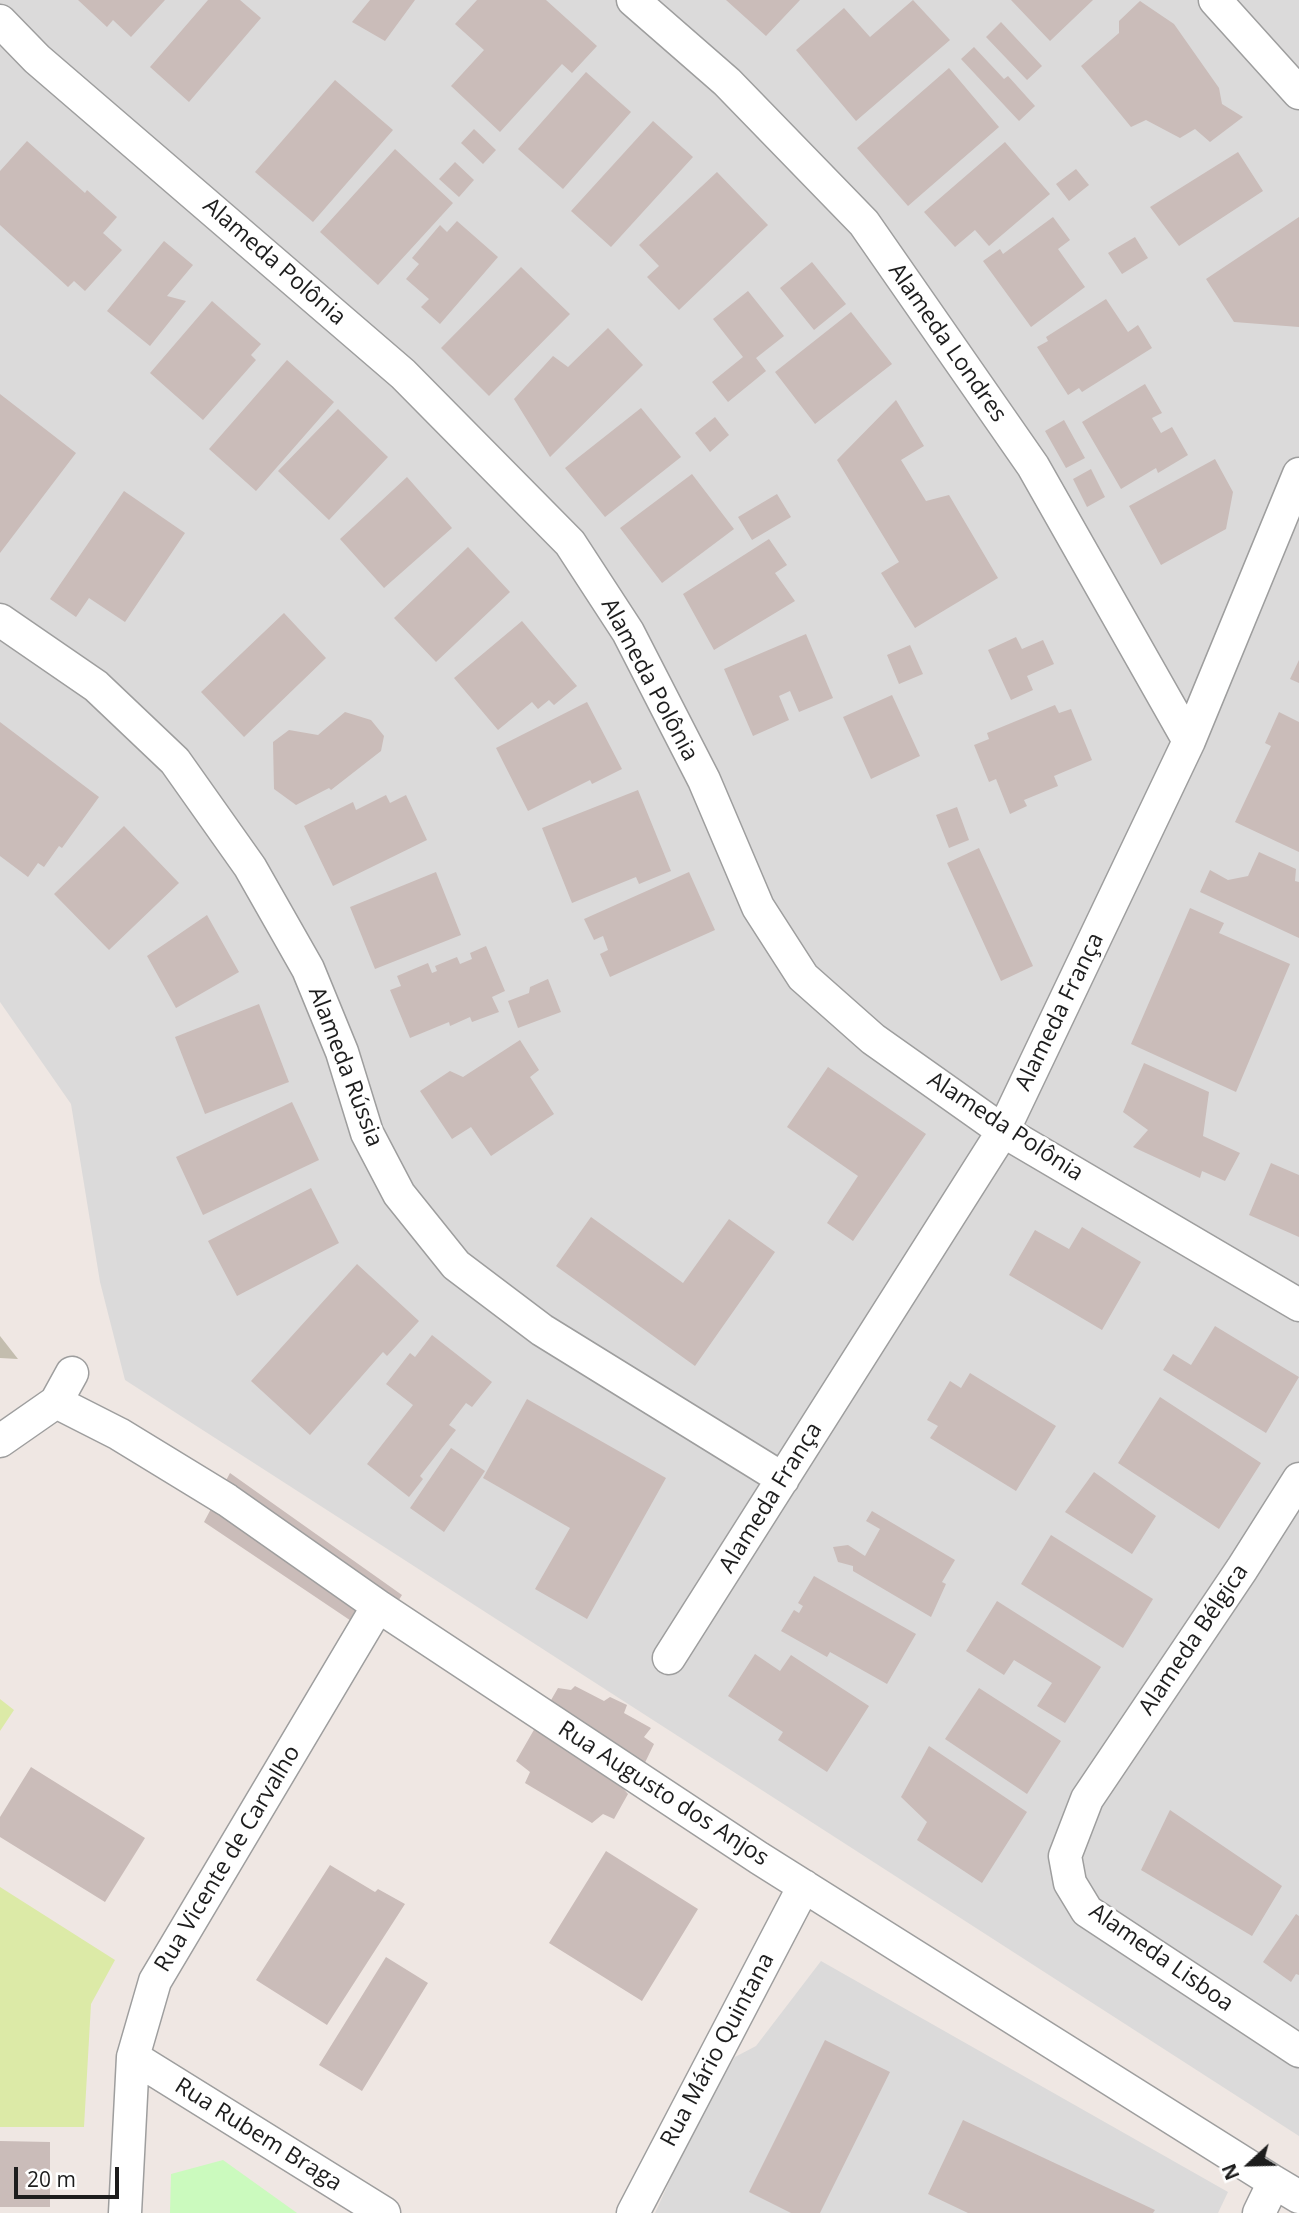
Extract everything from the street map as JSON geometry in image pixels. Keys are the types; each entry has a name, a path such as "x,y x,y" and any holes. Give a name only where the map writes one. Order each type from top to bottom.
{"street":[{"name":"Alameda Londres","path":"633,0 727,82 864,223 1033,466 1189,741"},
{"path":"1215,0 1299,93"},
{"name":"Alameda Polônia","path":"0,21 37,59 403,374 570,543 628,632 704,780 758,906 803,976 873,1039 1003,1131 1299,1305"},
{"name":"Alameda França","path":"669,1658 1003,1131 1189,741 1299,474"},
{"name":"Alameda Rússia","path":"0,620 96,686 175,761 250,867 307,969 342,1052 367,1133 399,1194 456,1265 542,1330 783,1479"},
{"path":"0,1441 56,1402 72,1373"},
{"name":"Rua Augusto dos Anjos","path":"56,1402 119,1434 227,1500 378,1606 804,1886 1287,2190"},
{"name":"Alameda Bélgica","path":"1087,1799 1242,1569 1299,1479"},
{"name":"Rua Vicente de Carvalho","path":"125,2213 133,2057 162,1969 378,1606"},
{"name":"Alameda Lisboa","path":"1087,1799 1065,1856 1070,1883 1087,1911 1299,2051"},
{"name":"Rua Mário Quintana","path":"632,2213 804,1886"},
{"name":"Rua Rubem Braga","path":"133,2057 384,2213"},
{"path":"1259,2213 1287,2190"}],"shaded area":[{"path":"0,0 1299,0 1299,2136 125,1380 100,1282 71,1104 0,1002"},
{"path":"0,1336 18,1359 0,1358"},
{"path":"821,1961 1228,2192 1218,2213 655,2213 702,2110 735,2057 756,2046"}],"green space":[{"path":"0,1699 14,1710 0,1731"},
{"path":"0,1887 115,1960 91,2004 84,2127 0,2127"},
{"path":"223,2160 297,2213 170,2213 171,2174"}],"building":[{"path":"78,0 165,0 131,37 113,20 107,27"},
{"path":"208,0 240,0 261,18 189,102 150,67"},
{"path":"370,0 415,0 385,41 352,22"},
{"path":"477,0 546,0 597,46 572,73 562,64 500,132 451,86 484,50 455,24"},
{"path":"726,0 800,0 766,36"},
{"path":"913,0 950,40 856,121 796,50 844,8 870,37"},
{"path":"1011,0 1093,0 1050,41"},
{"path":"1140,1 1174,24 1219,88 1222,104 1243,117 1210,142 1195,129 1180,138 1146,120 1131,127 1081,66 1119,33 1119,21"},
{"path":"1001,22 1042,66 1027,80 986,37"},
{"path":"974,47 1004,79 1008,76 1035,106 1019,121 961,59"},
{"path":"949,68 999,127 908,206 857,148"},
{"path":"586,72 631,112 563,189 518,149"},
{"path":"335,80 393,130 313,222 255,172"},
{"path":"653,121 693,157 611,247 571,211"},
{"path":"474,129 496,150 483,164 461,143"},
{"path":"27,141 85,193 87,190 117,217 103,233 122,250 85,291 74,281 68,287 0,225 0,171"},
{"path":"1005,142 1050,194 989,246 975,230 955,247 924,212"},
{"path":"395,149 453,203 378,285 320,232"},
{"path":"1238,152 1263,191 1179,246 1150,207"},
{"path":"455,162 474,180 459,197 439,179"},
{"path":"1076,169 1089,185 1069,201 1056,184"},
{"path":"717,172 768,225 679,310 647,277 659,266 639,245"},
{"path":"1053,217 1070,240 1058,249 1085,287 1031,327 983,261 1000,249 1003,254"},
{"path":"1299,217 1299,327 1234,322 1206,279"},
{"path":"457,221 498,257 440,324 421,307 429,299 406,279 419,264 412,258 440,225 447,232"},
{"path":"1135,237 1148,258 1122,274 1108,253"},
{"path":"164,241 193,265 167,296 186,301 150,346 107,311"},
{"path":"812,262 846,304 814,330 780,288"},
{"path":"521,267 570,314 489,396 441,348"},
{"path":"748,291 784,336 756,358 766,371 728,402 712,382 743,357 713,319"},
{"path":"1106,299 1128,332 1138,325 1152,348 1082,392 1079,388 1068,395 1037,347 1048,341 1046,337"},
{"path":"212,301 261,344 251,355 256,360 203,420 150,373"},
{"path":"851,312 892,364 815,424 775,372"},
{"path":"608,328 643,365 550,457 514,399 553,356 568,367"},
{"path":"287,360 334,402 256,491 209,449"},
{"path":"1145,384 1162,413 1152,418 1161,433 1172,427 1188,455 1158,473 1156,468 1121,489 1082,422"},
{"path":"0,394 76,453 0,553"},
{"path":"896,400 924,446 901,460 926,501 949,495 998,578 915,628 881,573 899,562 837,460"},
{"path":"641,408 681,457 605,517 565,468"},
{"path":"338,409 388,457 329,520 278,471"},
{"path":"715,417 729,435 710,452 695,433"},
{"path":"1064,420 1085,458 1066,468 1045,431"},
{"path":"1215,459 1233,492 1226,529 1161,565 1129,506"},
{"path":"1091,469 1105,497 1087,507 1073,479"},
{"path":"692,474 734,529 662,583 620,528"},
{"path":"407,477 452,528 384,588 340,539"},
{"path":"124,491 185,533 125,622 89,598 76,617 50,599"},
{"path":"777,494 791,517 752,540 738,517"},
{"path":"769,539 787,565 775,573 795,601 714,650 683,594"},
{"path":"468,547 510,592 436,662 394,618"},
{"path":"284,613 326,658 244,737 201,692"},
{"path":"522,621 577,686 554,705 549,700 538,709 532,702 498,730 454,678"},
{"path":"806,634 833,698 799,712 790,691 779,696 789,720 753,736 724,669"},
{"path":"1016,637 1022,649 1043,640 1054,664 1027,676 1033,690 1011,700 988,650"},
{"path":"910,645 923,674 899,684 887,655"},
{"path":"1299,660 1299,683 1290,679"},
{"path":"892,695 920,756 871,779 843,717"},
{"path":"587,702 622,769 592,784 590,780 528,811 496,748"},
{"path":"1055,705 1059,713 1071,709 1092,760 1054,776 1058,786 1024,800 1027,806 1010,814 996,779 989,782 974,745 989,739 987,733"},
{"path":"345,712 371,720 384,736 381,751 331,790 329,788 296,805 274,789 273,742 289,730 318,735"},
{"path":"1279,712 1299,722 1299,852 1235,822 1271,746 1265,743"},
{"path":"0,722 99,797 62,848 59,846 44,867 38,863 28,877 0,856"},
{"path":"638,790 671,871 639,884 636,877 572,903 542,828"},
{"path":"386,795 390,803 406,795 427,840 333,886 304,826 353,802 356,810"},
{"path":"957,807 969,840 949,848 936,815"},
{"path":"124,826 179,883 109,950 54,894"},
{"path":"979,848 1033,966 1001,981 947,863"},
{"path":"1259,852 1296,869 1295,881 1299,882 1299,938 1200,892 1210,870 1228,880 1248,876"},
{"path":"436,872 461,935 375,969 350,907"},
{"path":"689,872 715,930 610,977 600,954 608,950 603,936 594,940 584,919"},
{"path":"1190,908 1224,923 1219,933 1290,964 1236,1092 1131,1044"},
{"path":"207,915 239,972 176,1008 147,956"},
{"path":"486,946 505,991 492,997 499,1012 472,1022 470,1017 450,1026 449,1022 410,1038 390,990 401,986 397,976 428,963 432,973 437,971 435,966 457,957 460,964 472,959 470,953"},
{"path":"548,979 561,1012 518,1028 508,1001 529,993 530,987"},
{"path":"259,1004 289,1082 205,1114 175,1037"},
{"path":"520,1040 539,1070 530,1077 554,1114 491,1156 471,1127 452,1139 420,1091 450,1071 463,1077"},
{"path":"1144,1063 1209,1092 1203,1136 1240,1153 1225,1181 1202,1171 1200,1178 1133,1147 1148,1130 1123,1112"},
{"path":"828,1067 926,1134 853,1241 827,1223 858,1176 787,1127"},
{"path":"292,1102 319,1160 203,1215 176,1157"},
{"path":"1271,1163 1299,1175 1299,1237 1249,1215"},
{"path":"311,1188 339,1243 237,1296 208,1241"},
{"path":"591,1217 683,1283 729,1219 775,1252 695,1366 556,1266"},
{"path":"1082,1227 1141,1262 1102,1330 1009,1275 1035,1230 1069,1249"},
{"path":"357,1264 419,1321 387,1356 383,1352 310,1435 251,1381"},
{"path":"1215,1326 1299,1377 1266,1433 1163,1370 1173,1354 1191,1365"},
{"path":"432,1335 492,1382 472,1407 466,1403 449,1425 456,1430 420,1476 423,1479 409,1497 367,1464 413,1405 386,1384 410,1353 415,1357"},
{"path":"970,1373 1056,1426 1016,1491 930,1438 938,1426 927,1420 950,1381 961,1388"},
{"path":"1160,1397 1261,1463 1219,1529 1118,1463"},
{"path":"527,1399 666,1478 587,1619 535,1589 570,1528 483,1478"},
{"path":"451,1448 485,1471 444,1532 410,1508"},
{"path":"1094,1472 1156,1516 1132,1554 1065,1512"},
{"path":"230,1473 402,1595 375,1637 204,1522"},
{"path":"872,1511 955,1560 942,1582 946,1584 931,1617 853,1571 853,1566 838,1562 833,1547 848,1545 865,1556 880,1529 866,1521"},
{"path":"1051,1535 1153,1599 1123,1648 1021,1584"},
{"path":"814,1576 916,1634 887,1684 830,1652 827,1657 781,1631 794,1610 799,1613 803,1606 798,1603"},
{"path":"997,1601 1101,1667 1065,1723 1037,1706 1052,1683 1014,1660 1004,1675 966,1651"},
{"path":"755,1654 780,1671 791,1655 869,1706 827,1772 778,1740 783,1732 728,1696"},
{"path":"575,1686 604,1701 610,1697 627,1705 624,1713 651,1728 644,1737 654,1744 639,1775 621,1786 628,1794 614,1819 603,1814 592,1823 525,1783 530,1772 516,1761 558,1688 571,1690"},
{"path":"979,1688 1061,1741 1027,1794 945,1739"},
{"path":"929,1746 1027,1812 982,1883 917,1840 927,1822 901,1797"},
{"path":"31,1767 145,1838 105,1902 0,1837 0,1817"},
{"path":"1170,1810 1282,1886 1252,1936 1141,1870"},
{"path":"606,1851 698,1909 642,2001 549,1943"},
{"path":"330,1865 375,1892 378,1889 405,1904 327,2025 256,1980"},
{"path":"1296,1914 1299,1916 1299,1975 1296,1974 1291,1982 1263,1962"},
{"path":"386,1957 428,1983 362,2091 319,2065"},
{"path":"825,2040 890,2072 820,2213 791,2213 749,2192"},
{"path":"963,2120 1155,2210 1153,2213 968,2213 928,2194"},
{"path":"0,2141 50,2142 50,2207 0,2207"}]}
